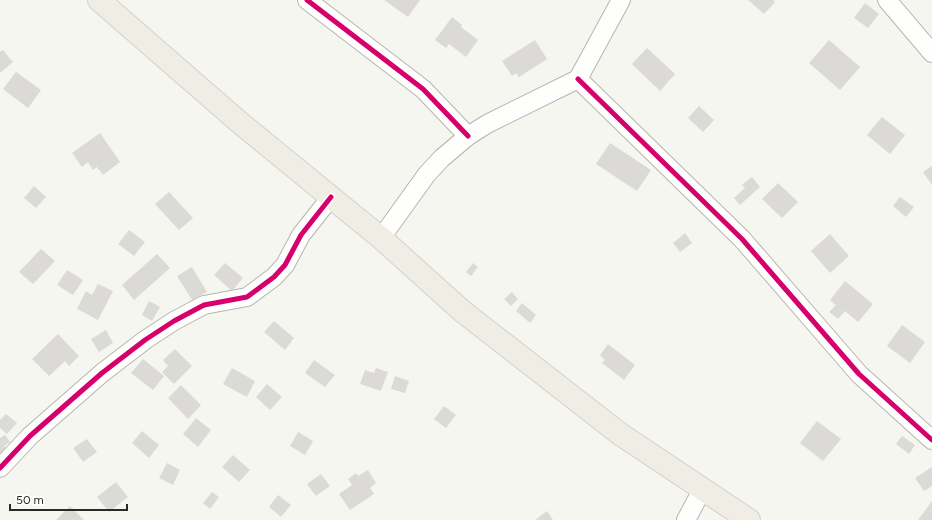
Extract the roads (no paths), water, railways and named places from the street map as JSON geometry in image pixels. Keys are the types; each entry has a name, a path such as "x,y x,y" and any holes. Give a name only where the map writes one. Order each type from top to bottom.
{"main road":[{"path":"99,0 239,122 381,238 468,316 620,434 749,520"}],"street":[{"path":"307,0 423,89 468,136"},
{"path":"381,238 426,174 468,136 487,124 578,79 621,0"},
{"path":"887,0 932,53"},
{"path":"578,79 742,240 860,374 932,440"},
{"path":"0,468 30,436 102,373 145,340 174,321 204,305 247,297 274,277 285,265 301,235 331,197"},
{"path":"686,520 702,490"}]}
